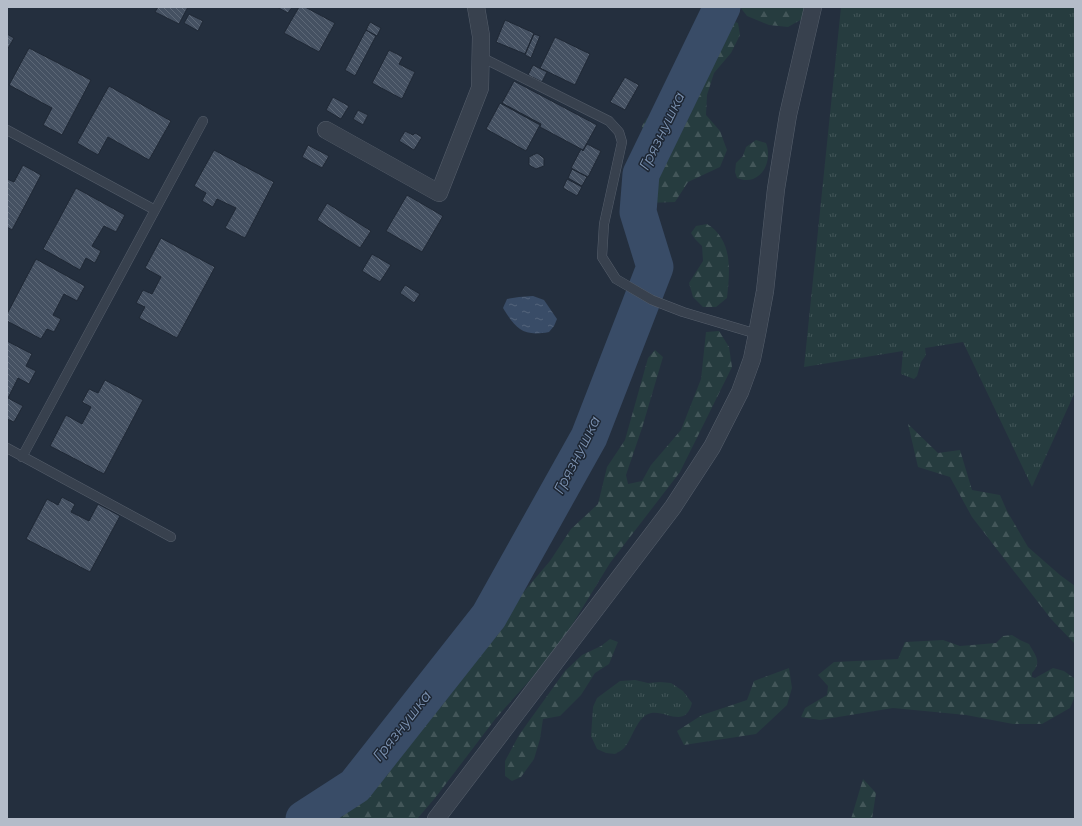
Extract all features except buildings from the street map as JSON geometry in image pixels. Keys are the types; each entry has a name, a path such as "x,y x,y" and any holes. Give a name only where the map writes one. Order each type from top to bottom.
{"street":[{"path":"326,130 439,193 480,88 481,36 476,7"},
{"path":"436,819 674,507 712,447 740,392 752,359 757,334 765,291 776,189 788,115 813,7"}],"lane":[{"path":"481,57 609,121 619,132 622,142 604,224 602,257 616,279 652,300 683,312 757,334"},
{"path":"22,457 203,121"},
{"path":"7,130 155,210"},
{"path":"7,448 171,537"}],"green space":[{"path":"740,7 806,7 804,18 788,27 769,25 747,16"},
{"path":"841,7 1075,7 1075,392 1032,487 963,342 925,348 926,355 921,362 917,376 914,379 901,374 903,351 804,367"},
{"path":"721,17 738,23 740,35 731,53 714,73 707,95 706,115 720,131 727,150 720,167 688,182 675,202 646,203 634,193 633,172 646,158 642,126 647,118 660,115 674,106 680,74 691,40"},
{"path":"756,140 766,143 768,158 765,169 758,177 753,179 745,180 737,178 735,172 736,163 743,156 746,147"},
{"path":"707,224 722,238 728,256 729,277 727,298 716,307 703,307 693,297 689,283 703,261 702,246 691,233 696,226"},
{"path":"719,331 729,347 732,367 680,472 610,563 556,651 496,718 435,798 417,819 322,819 350,800 416,735 520,596 550,561 571,529 598,504 607,467 625,440 648,358 655,350 663,357 642,428 626,475 628,484 642,481 651,465 681,430 701,379 706,332"},
{"path":"908,424 938,453 960,450 972,490 1000,495 1007,511 1028,547 1075,586 1075,644 1051,619 972,517 950,477 918,467"},
{"path":"1012,635 1029,644 1036,656 1037,666 1032,673 1032,677 1035,678 1053,668 1064,671 1075,679 1075,696 1070,708 1042,724 1013,724 966,715 893,708 820,720 801,717 805,708 827,695 828,686 818,675 834,662 898,659 905,642 943,640 960,646 996,643 1003,636"},
{"path":"610,639 618,642 609,664 595,673 581,695 560,716 543,719 540,739 534,759 521,777 512,781 505,776 505,761 519,735 565,671 582,655 601,646"},
{"path":"789,668 792,688 787,705 756,734 684,745 677,731 702,715 747,700 754,681"},
{"path":"635,680 648,683 671,683 683,691 692,703 689,711 684,716 679,717 660,713 648,714 640,720 628,743 622,750 615,754 606,753 597,749 591,736 593,707 597,698 620,681"},
{"path":"863,779 876,793 872,819 851,819"}],"water":[{"path":"533,296 544,300 557,319 549,332 533,333 521,330 516,326 503,308 507,299"}],"waterway":[{"name":"Грязнушка","path":"304,819 355,786 489,616 589,437 655,267 638,212 641,174 722,7"}]}
